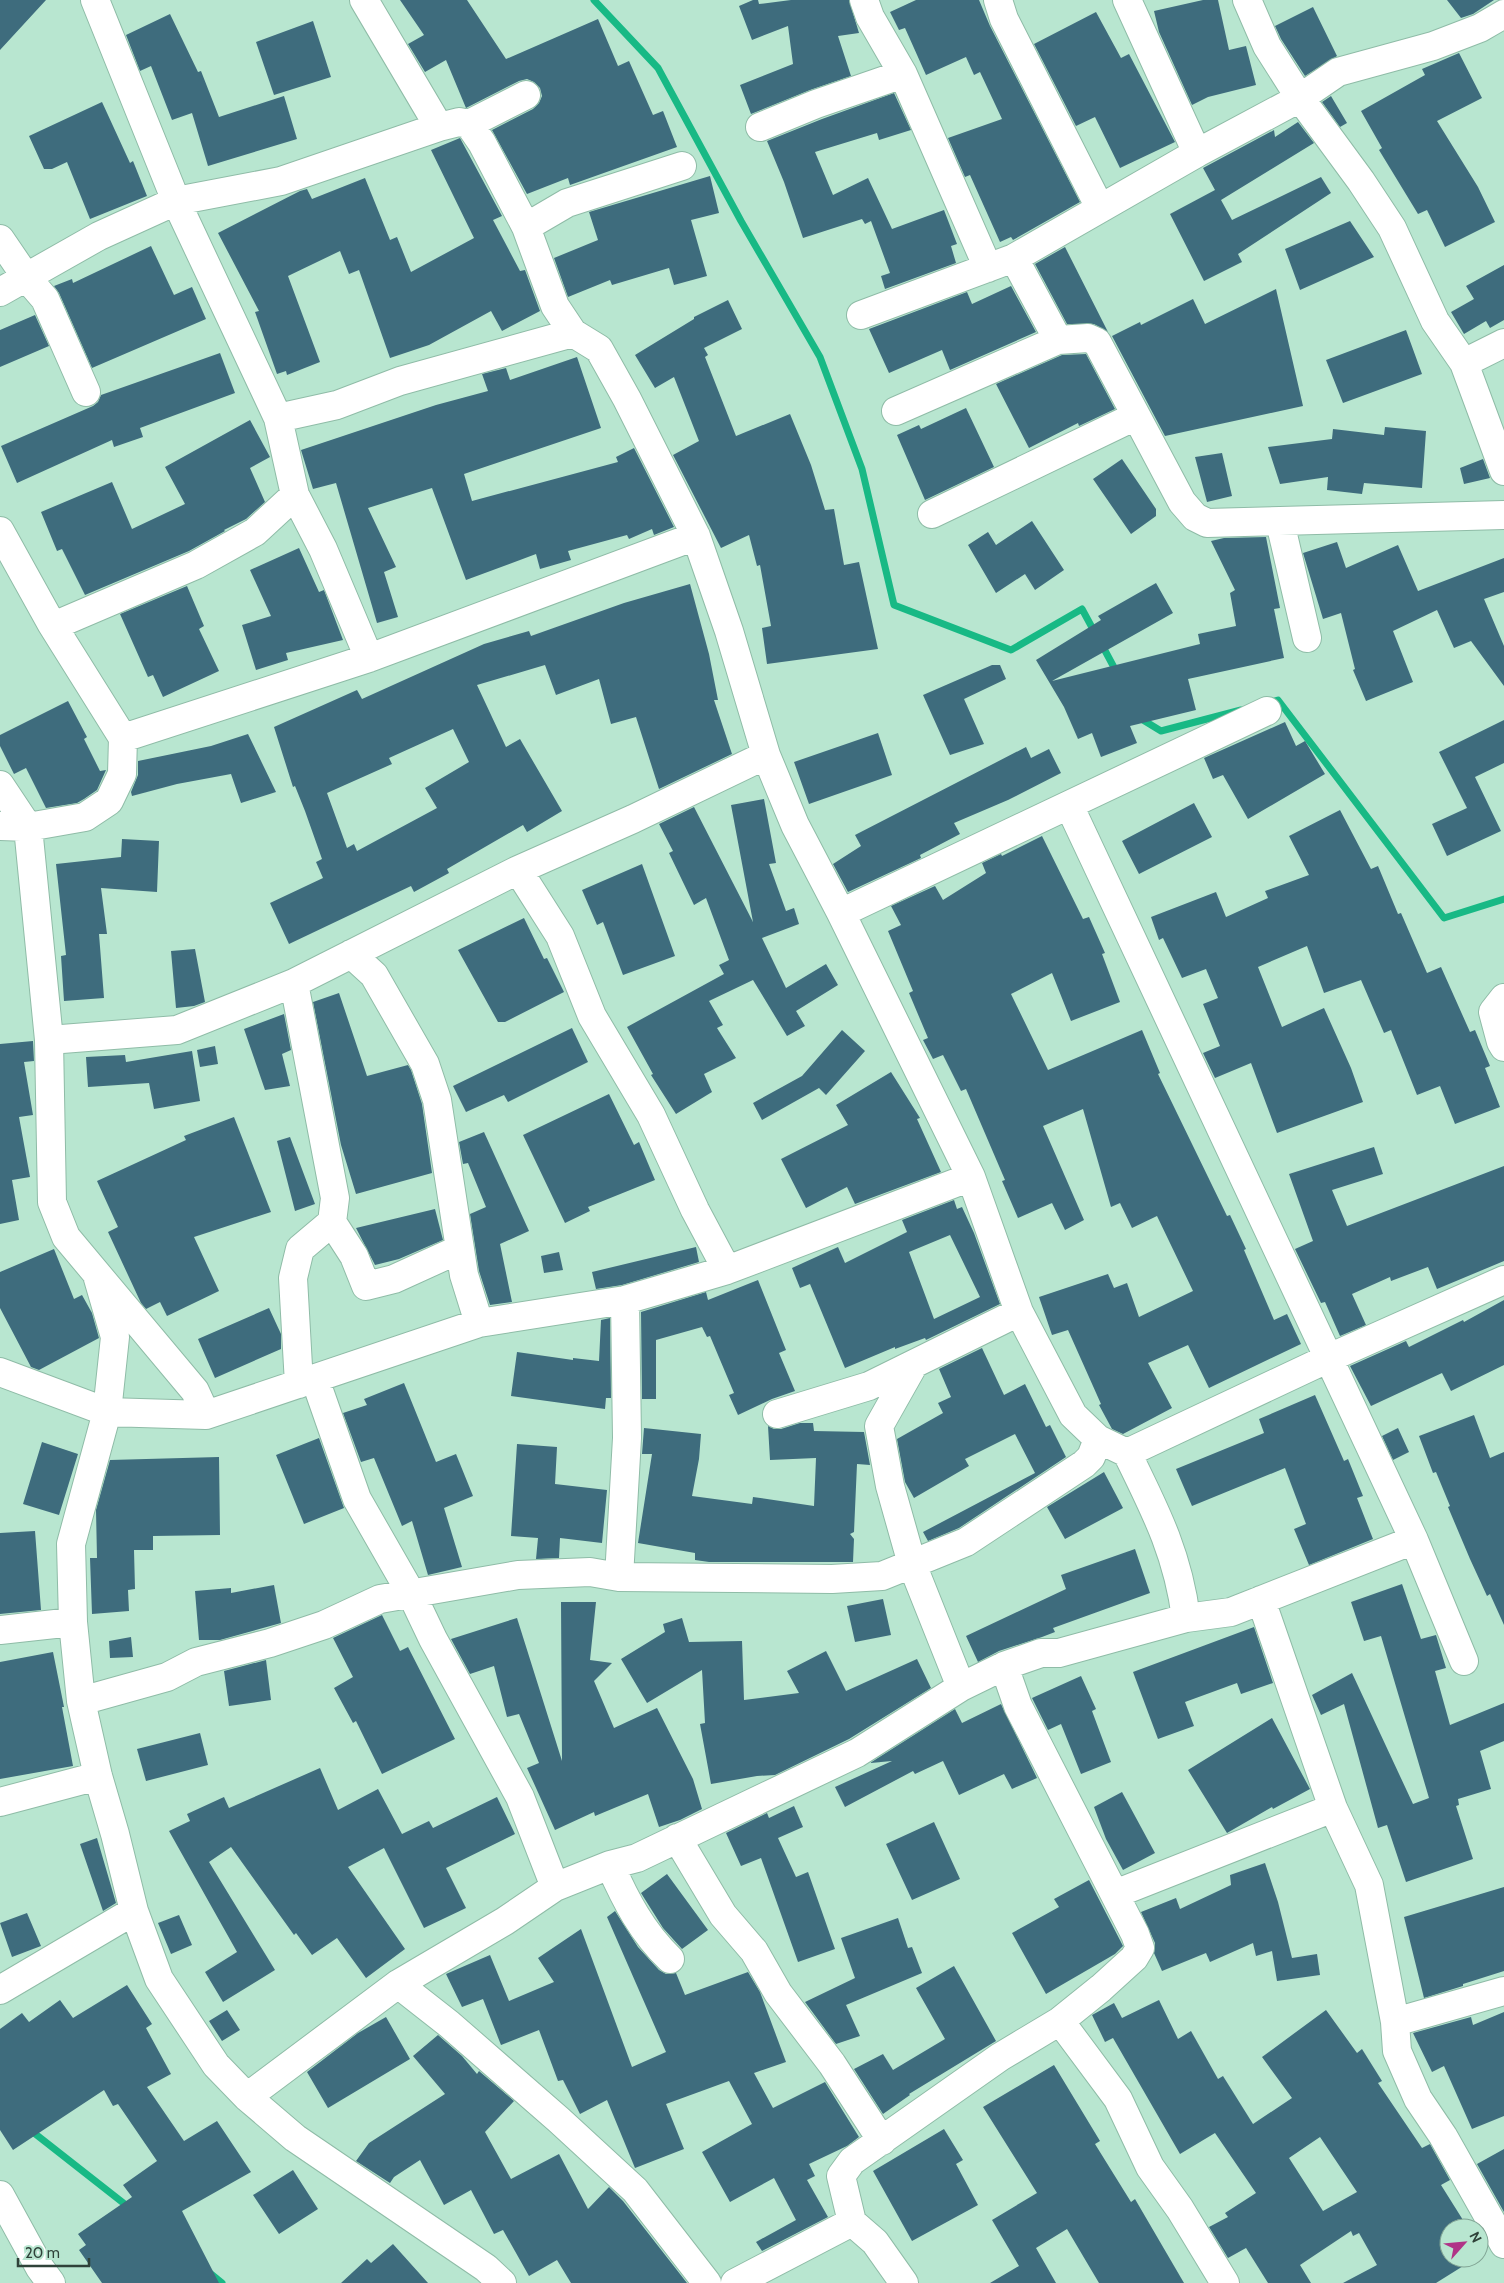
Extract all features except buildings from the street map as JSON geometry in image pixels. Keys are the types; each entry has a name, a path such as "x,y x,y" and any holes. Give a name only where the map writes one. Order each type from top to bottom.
{"street":[{"path":"95,0 176,201 278,418 295,495 323,549 369,658"},
{"path":"364,0 440,127"},
{"path":"864,0 870,17 903,74 988,268"},
{"path":"998,0 1004,19 1100,208"},
{"path":"1127,0 1197,153"},
{"path":"1247,0 1267,46 1300,98 1392,228 1435,321 1464,363 1504,471"},
{"path":"861,315 1014,258 1197,153 1300,98 1338,72 1433,46 1480,28 1504,14"},
{"path":"760,127 816,104 903,74"},
{"path":"0,292 99,236 176,201 281,182 440,127 459,122 469,124 526,95"},
{"path":"469,124 482,143 526,226 555,306 573,333 599,349 627,399 696,536 729,631 766,755 795,825 841,913 971,1177 1019,1312 1073,1415 1098,1439 1127,1453 1166,1535 1182,1585 1186,1618"},
{"path":"526,226 567,203 682,166"},
{"path":"0,239 26,277 45,300 86,392"},
{"path":"1014,258 1058,340"},
{"path":"278,418 337,405 400,381 573,333"},
{"path":"896,411 1058,340 1088,338 1097,342 1182,502 1195,516 1207,523 1504,514"},
{"path":"1464,363 1504,343"},
{"path":"932,514 1136,416"},
{"path":"51,623 58,624 196,564 255,532 295,495"},
{"path":"1280,522 1307,638"},
{"path":"0,531 51,623 123,738 122,774 109,801 84,817 28,827 0,826"},
{"path":"123,738 369,658 696,536"},
{"path":"841,913 1267,711"},
{"path":"49,1040 177,1030 294,983 518,870 633,819 766,755"},
{"path":"0,785 28,827 49,1040 52,1202 66,1237 195,1390 206,1414"},
{"path":"1069,805 1414,1540 1464,1661"},
{"path":"518,870 560,936 592,1016 651,1115 695,1210 727,1270"},
{"path":"351,954 374,975 424,1064 437,1100 464,1275 479,1323"},
{"path":"294,983 336,1198 332,1222 300,1249 293,1278 307,1382 357,1499 412,1595 433,1639 520,1797 555,1887"},
{"path":"1504,998 1493,1012 1504,1047"},
{"path":"0,1372 107,1412 206,1414 307,1382 479,1323 625,1300 727,1270 971,1177"},
{"path":"332,1222 354,1256 366,1286 394,1278 460,1249"},
{"path":"97,1275 114,1336 107,1412 71,1544 73,1622 82,1701 98,1776 116,1834 134,1911 159,1979 216,2065 247,2096 295,2138 486,2268 502,2283"},
{"path":"1127,1453 1329,1358 1504,1280"},
{"path":"619,1577 627,1438 625,1300"},
{"path":"778,1414 869,1386 1019,1312"},
{"path":"914,1364 879,1426 890,1486 912,1564 961,1687"},
{"path":"82,1701 167,1677 196,1662 270,1643 324,1625 380,1599 412,1595 518,1575 590,1572 619,1577 842,1578 882,1576 966,1542 1084,1464 1092,1457 1098,1439"},
{"path":"247,2096 398,1984 505,1921 555,1887 610,1865 637,1858 857,1753 961,1687 1004,1666 1041,1652 1059,1653 1186,1618 1231,1612 1414,1540"},
{"path":"1261,1600 1333,1808 1369,1885 1395,2022 1397,2051 1418,2100 1443,2136 1504,2244"},
{"path":"0,1630 73,1622"},
{"path":"904,2283 875,2242 852,2222 841,2176 852,2161 1000,2057 1060,2021 1134,1958 1140,1948 1018,1706 1004,1666"},
{"path":"0,1802 98,1776"},
{"path":"1114,1894 1333,1808"},
{"path":"677,1838 723,1915 754,1952 778,1993 832,2064 882,2141"},
{"path":"610,1865 631,1910 659,1948 670,1959"},
{"path":"0,1990 134,1911"},
{"path":"398,1984 449,2024 559,2120 635,2190 707,2283"},
{"path":"1395,2022 1504,1991"},
{"path":"1060,2021 1118,2099 1150,2167 1180,2209 1225,2283"},
{"path":"0,2195 47,2282"},
{"path":"735,2283 852,2222"}],"waterway":[{"path":"594,0 658,68 741,221 820,357 862,469 894,605 1011,650 1082,609 1095,633"},
{"path":"1102,645 1117,673"},
{"path":"1268,703 1278,700 1444,918 1504,899"},
{"path":"1141,717 1161,731 1241,710"},
{"path":"29,2129 131,2209"},
{"path":"211,2274 222,2283"}]}
